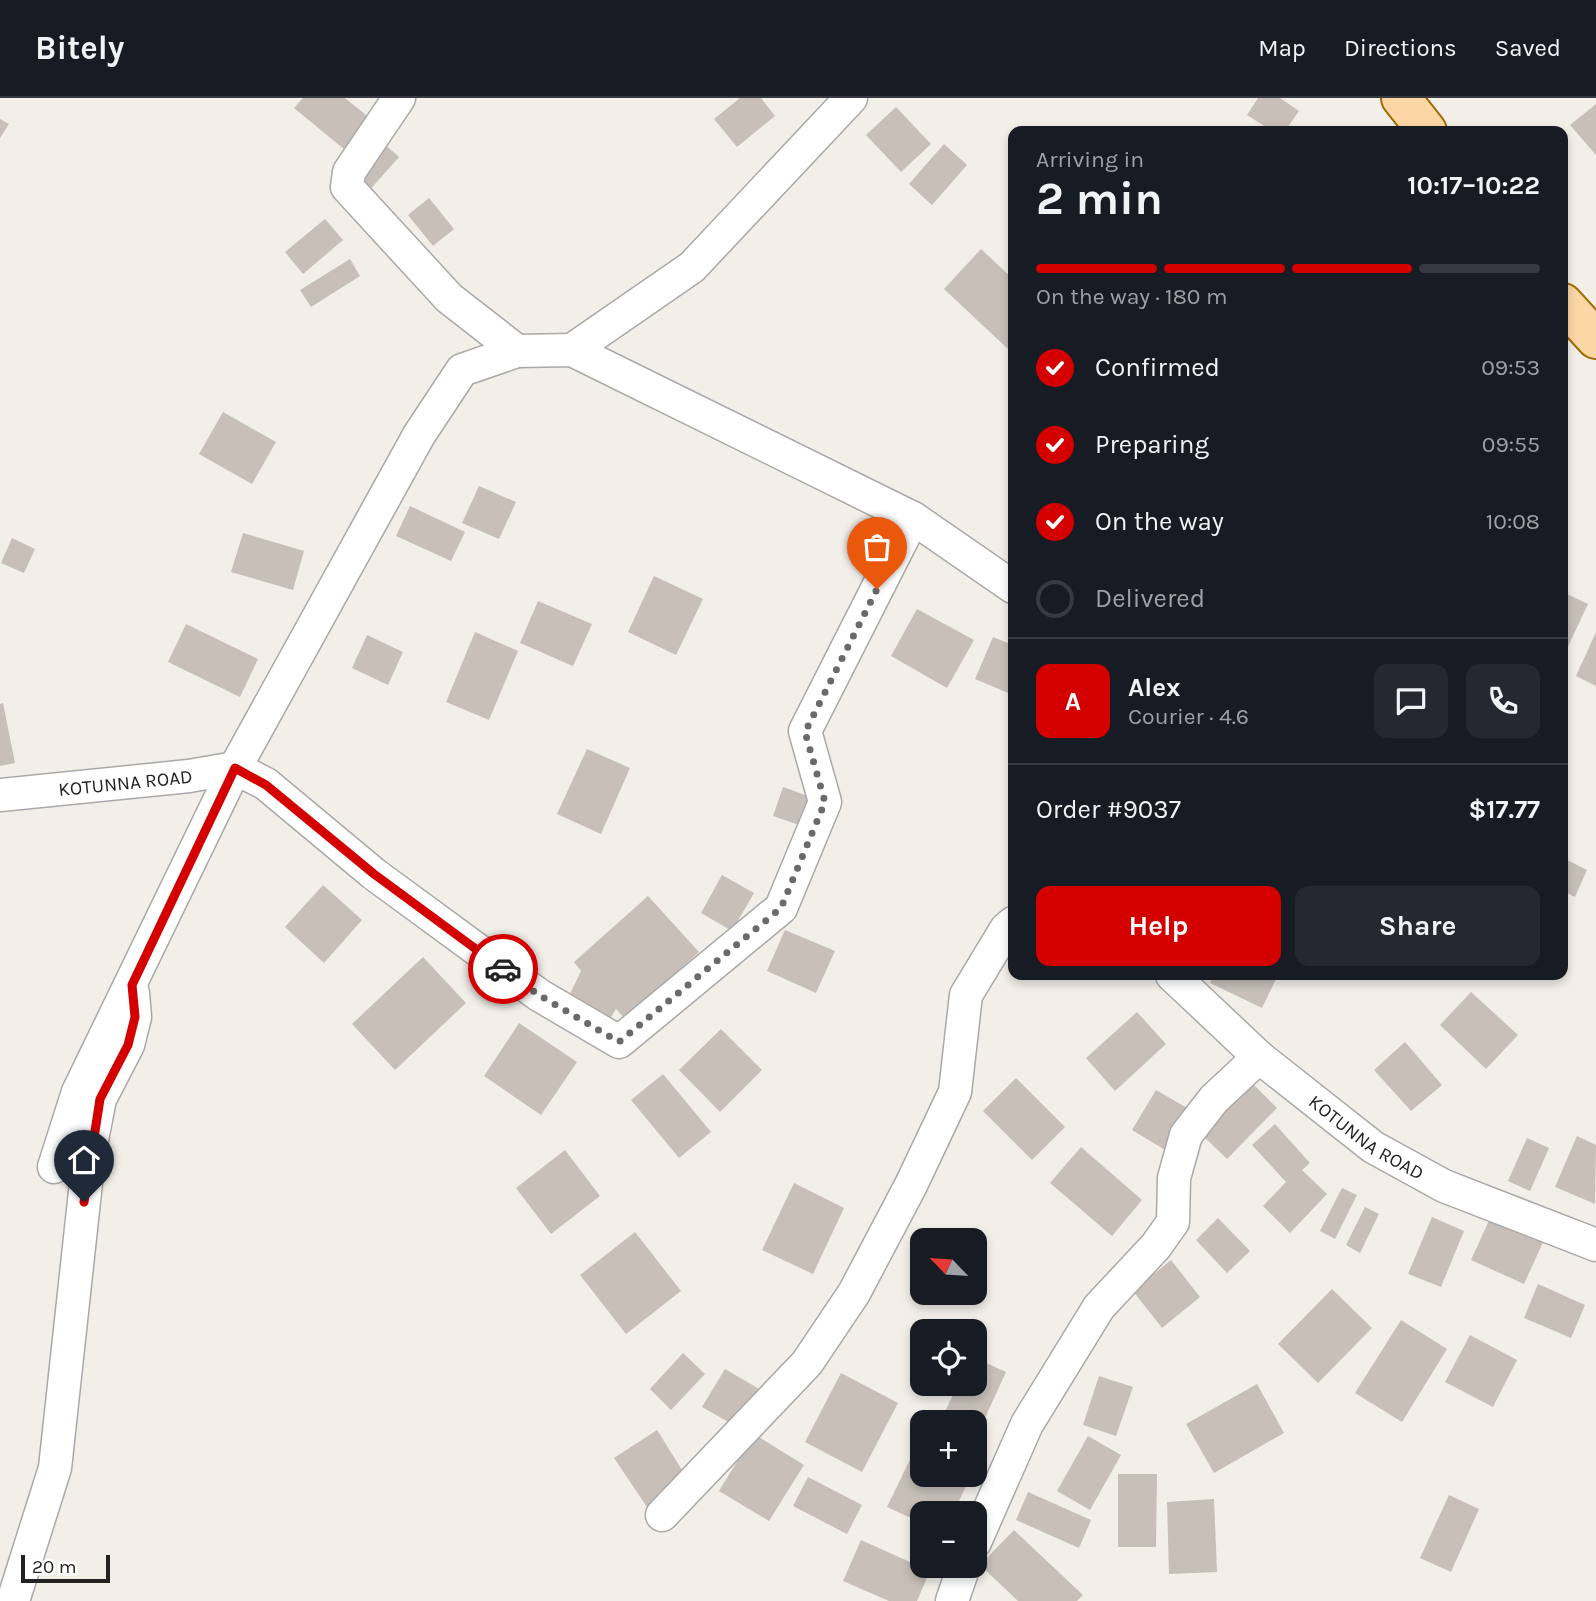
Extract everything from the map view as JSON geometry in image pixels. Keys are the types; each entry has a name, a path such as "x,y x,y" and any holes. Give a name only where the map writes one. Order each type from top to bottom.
{"main road":[{"path":"1401,98 1423,126"},
{"path":"1568,308 1596,339"}],"street":[{"path":"400,98 349,172 347,187 449,298 517,351"},
{"path":"572,350 692,267 851,98"},
{"path":"54,1167 78,1092 235,768 419,435 462,370 517,351 572,350 913,518 1008,584"},
{"path":"235,768 266,785 374,874 539,995 619,1042 781,908 825,802 805,732 913,518"},
{"name":"KOTUNNA ROAD","path":"0,795 189,776 235,768"},
{"path":"662,1515 807,1363 855,1293 911,1185 954,1092 965,995 1008,927"},
{"name":"KOTUNNA ROAD","path":"1177,980 1259,1057 1373,1147 1444,1186 1596,1245"},
{"path":"13,1601 55,1468 89,1155 100,1099 128,1045 135,1017 132,985"},
{"path":"987,1515 1027,1424 1098,1307 1156,1246 1173,1222 1174,1178 1186,1135 1214,1099 1259,1057"},
{"path":"952,1601 960,1578"}],"building":[{"path":"303,98 345,98 376,123 350,154 294,108"},
{"path":"740,98 761,98 775,116 737,147 714,119"},
{"path":"1258,98 1280,98 1299,111 1288,126 1264,126 1247,115"},
{"path":"1596,104 1596,155 1570,125"},
{"path":"896,107 931,144 901,172 866,135"},
{"path":"0,119 9,124 0,138"},
{"path":"382,142 399,157 367,193 350,178"},
{"path":"944,144 967,165 932,205 909,184"},
{"path":"429,198 454,229 433,246 408,215"},
{"path":"325,219 343,240 303,274 285,252"},
{"path":"981,249 1008,274 1008,349 944,289"},
{"path":"350,259 360,276 311,307 300,290"},
{"path":"223,412 276,442 252,484 199,454"},
{"path":"479,486 516,502 499,539 462,523"},
{"path":"410,506 465,532 451,561 396,536"},
{"path":"243,533 304,551 293,590 231,572"},
{"path":"12,538 35,549 24,573 1,563"},
{"path":"654,576 703,599 676,655 628,632"},
{"path":"1568,594 1588,604 1568,646"},
{"path":"538,601 592,624 573,666 520,643"},
{"path":"917,609 974,640 947,688 891,656"},
{"path":"186,624 258,659 240,697 168,662"},
{"path":"475,632 518,651 489,720 446,702"},
{"path":"1596,632 1596,686 1576,676"},
{"path":"367,635 403,652 388,685 352,668"},
{"path":"993,637 1008,643 1008,693 975,679"},
{"path":"3,703 15,763 0,766 0,704"},
{"path":"587,749 630,768 601,834 557,814"},
{"path":"783,787 816,799 805,827 773,816"},
{"path":"1568,860 1587,870 1575,897 1568,894"},
{"path":"722,875 754,893 732,931 701,913"},
{"path":"323,885 362,920 324,963 285,927"},
{"path":"648,896 699,952 625,1019 616,1009 611,1017 569,996 581,971 574,962"},
{"path":"785,930 835,951 816,993 767,971"},
{"path":"423,957 466,1003 395,1070 352,1024"},
{"path":"1212,980 1276,980 1262,1008 1210,983"},
{"path":"1471,992 1518,1035 1486,1069 1440,1025"},
{"path":"1137,1012 1166,1044 1115,1091 1086,1058"},
{"path":"519,1023 577,1062 541,1115 484,1076"},
{"path":"721,1029 762,1070 720,1112 679,1070"},
{"path":"1405,1042 1442,1085 1411,1111 1374,1070"},
{"path":"663,1074 711,1132 679,1158 631,1100"},
{"path":"1016,1078 1065,1127 1032,1160 983,1111"},
{"path":"1247,1078 1277,1108 1227,1159 1197,1130"},
{"path":"1156,1090 1194,1112 1170,1153 1132,1130"},
{"path":"1275,1124 1310,1163 1302,1170 1327,1194 1290,1233 1263,1206 1286,1182 1252,1145"},
{"path":"1577,1136 1596,1145 1595,1204 1555,1187"},
{"path":"1527,1138 1549,1148 1530,1191 1508,1181"},
{"path":"1081,1147 1142,1200 1112,1236 1050,1183"},
{"path":"565,1150 600,1196 551,1234 516,1188"},
{"path":"794,1183 844,1208 813,1274 762,1250"},
{"path":"1342,1188 1357,1195 1335,1239 1320,1231"},
{"path":"1365,1207 1379,1214 1360,1253 1346,1245"},
{"path":"1492,1214 1545,1238 1524,1284 1471,1260"},
{"path":"1432,1217 1464,1231 1441,1287 1408,1274"},
{"path":"1218,1218 1250,1251 1227,1273 1196,1240"},
{"path":"635,1232 681,1291 626,1334 580,1275"},
{"path":"1171,1260 1200,1297 1162,1328 1133,1291"},
{"path":"1538,1284 1585,1305 1571,1338 1524,1318"},
{"path":"1332,1289 1372,1328 1318,1383 1278,1344"},
{"path":"1401,1320 1447,1349 1402,1422 1355,1393"},
{"path":"1470,1335 1517,1360 1493,1407 1445,1382"},
{"path":"683,1353 705,1374 671,1410 650,1389"},
{"path":"987,1363 1006,1372 987,1414 987,1410 946,1410 952,1396 987,1396"},
{"path":"725,1369 761,1390 739,1428 702,1407"},
{"path":"841,1373 898,1403 862,1472 805,1442"},
{"path":"1099,1376 1133,1387 1116,1436 1083,1425"},
{"path":"1257,1384 1284,1433 1214,1473 1186,1424"},
{"path":"657,1430 692,1486 651,1513 614,1458"},
{"path":"754,1434 804,1465 769,1521 719,1491"},
{"path":"1088,1436 1121,1455 1090,1510 1057,1491"},
{"path":"910,1459 910,1487 965,1487 959,1501 910,1501 910,1518 887,1507"},
{"path":"1118,1474 1157,1474 1156,1547 1118,1547"},
{"path":"808,1477 862,1505 847,1534 793,1506"},
{"path":"1028,1492 1091,1520 1079,1548 1016,1520"},
{"path":"1449,1495 1479,1509 1451,1572 1420,1558"},
{"path":"1214,1499 1217,1572 1169,1574 1167,1502"},
{"path":"1014,1530 1083,1595 1077,1601 1018,1601 987,1572 987,1558"},
{"path":"861,1540 910,1562 910,1578 927,1578 917,1601 889,1601 843,1581"}],"way so far":[{"path":"503,969 539,995 619,1042 781,908 825,802 805,732 877,589"}],"route":[{"path":"84,1202 89,1155 100,1099 128,1045 135,1017 132,985 235,768 266,785 374,874 503,969"}]}
